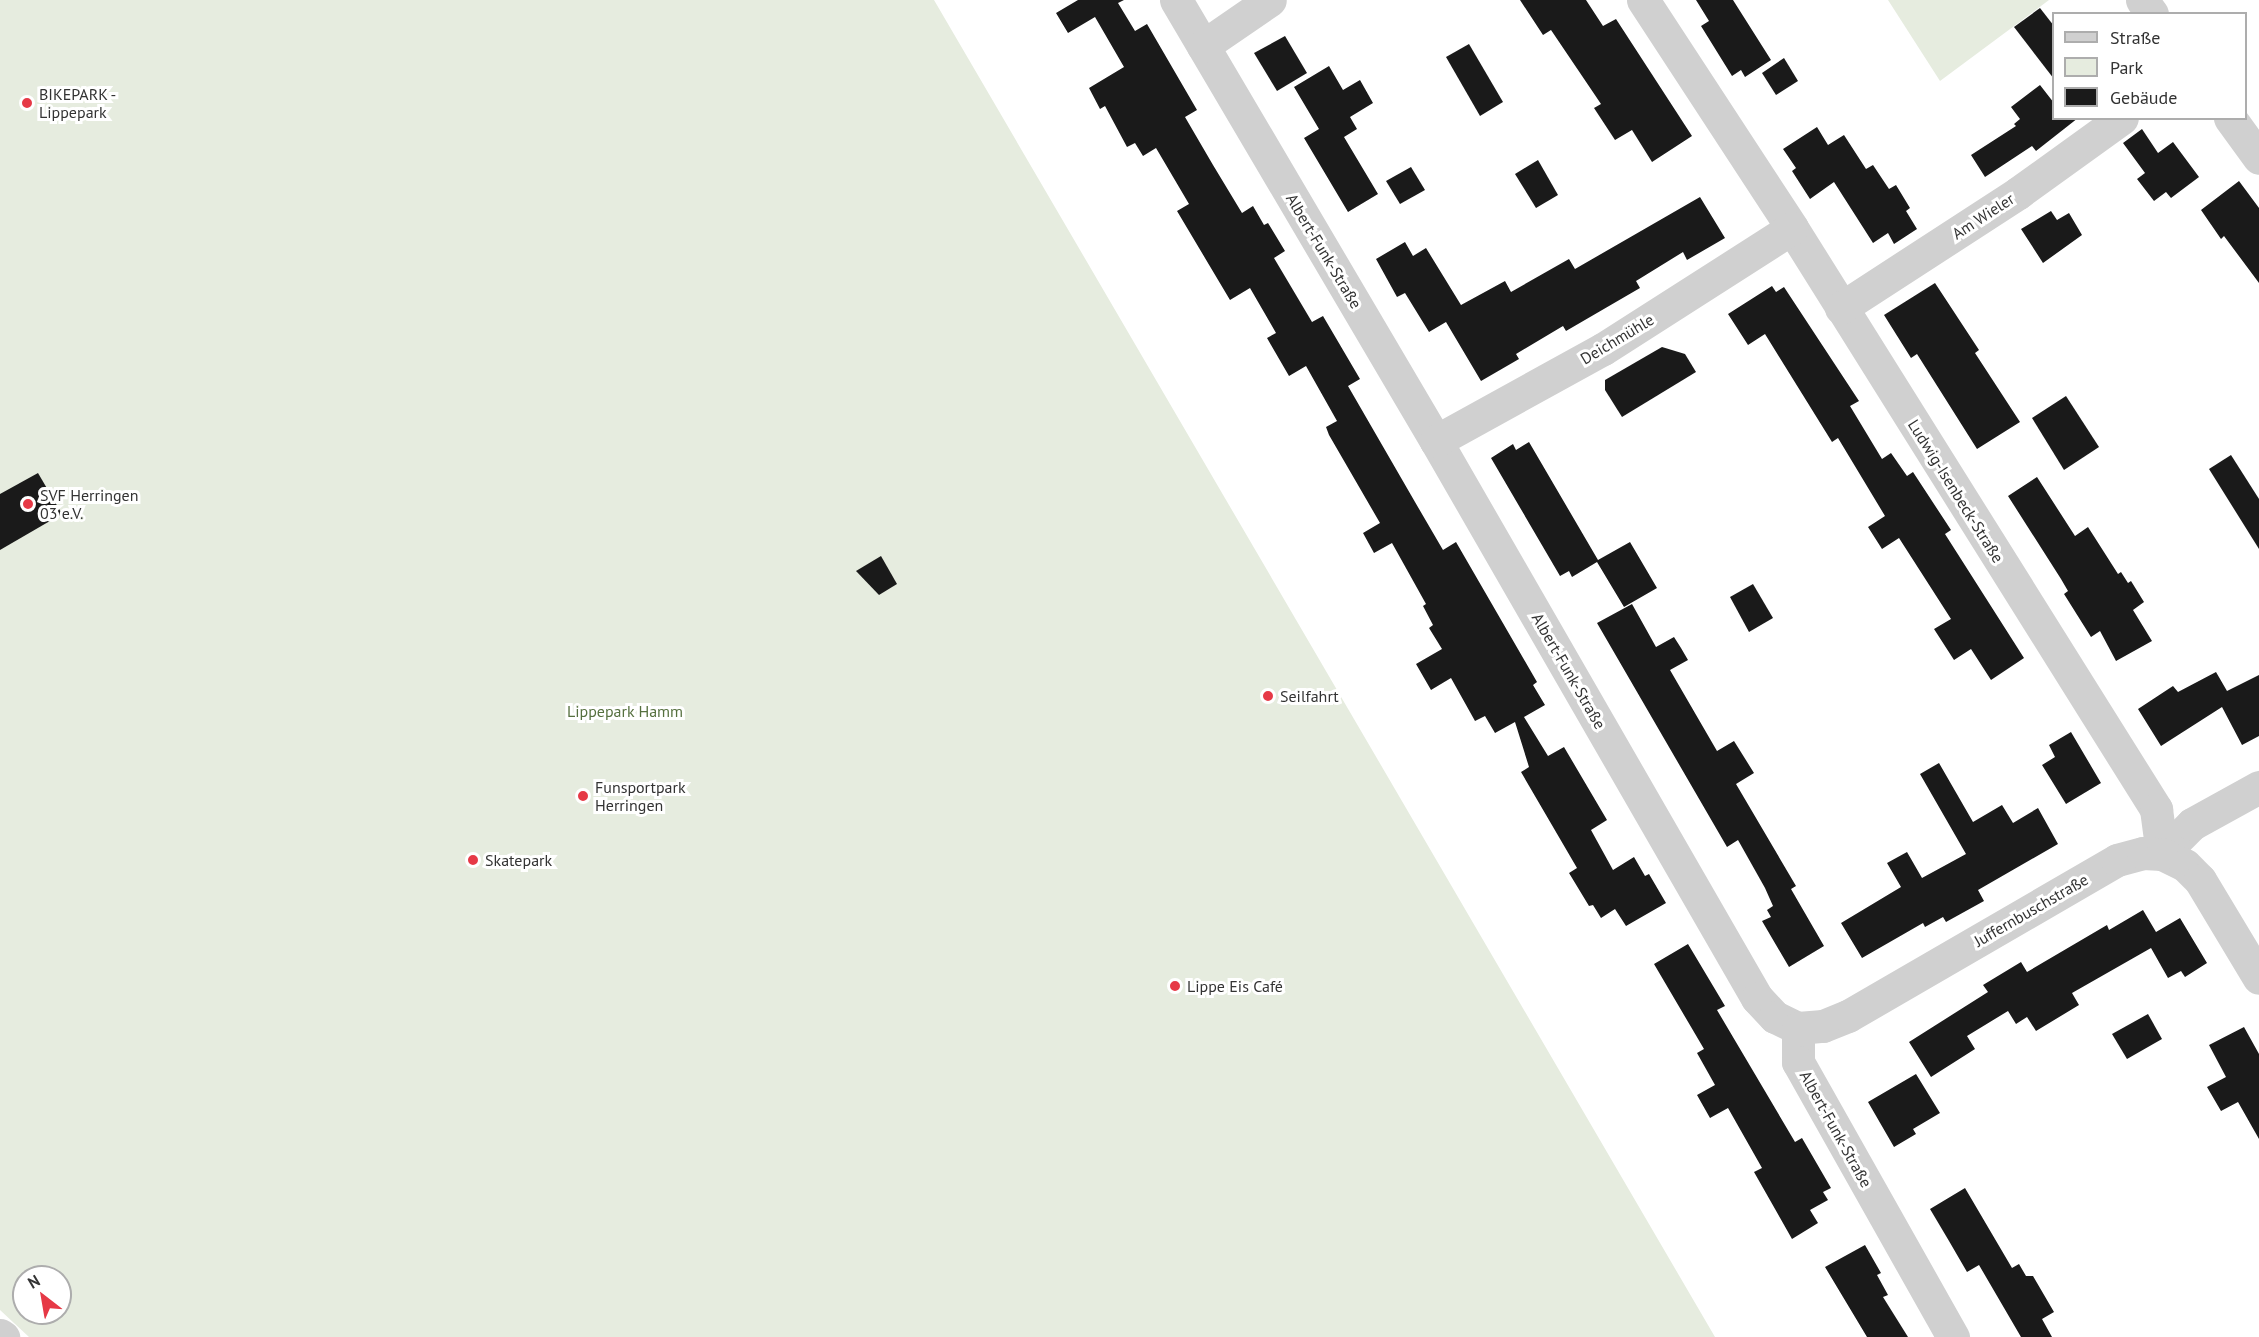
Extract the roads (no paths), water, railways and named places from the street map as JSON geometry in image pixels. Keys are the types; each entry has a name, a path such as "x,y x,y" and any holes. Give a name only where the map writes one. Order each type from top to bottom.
{"street":[{"name":"Albert-Funk-Straße","path":"1176,0 1436,441 1757,998 1775,1017 1798,1028 1798,1062 1953,1337"},
{"path":"1203,46 1270,0"},
{"name":"Ludwig-Isenbeck-Straße","path":"1643,0 1792,228 2156,809 2162,854"},
{"name":"Am Wieler","path":"1841,308 2018,193 2119,120"},
{"path":"2232,120 2258,155"},
{"name":"Deichmühle","path":"1436,441 1603,349 1792,228"},
{"path":"2259,787 2192,824 2162,854 2185,865 2200,880 2259,978"},
{"name":"Juffernbuschstraße","path":"1798,1028 1823,1026 1848,1016 2117,860 2143,853 2162,854"}],"place":[{"name":"BIKEPARK - Lippepark","path":"27,103"},
{"name":"SVF Herringen 03 e.V.","path":"28,504"},
{"name":"Seilfahrt","path":"1268,696"},
{"name":"Funsportpark Herringen","path":"583,796"},
{"name":"Skatepark","path":"473,860"},
{"name":"Lippe Eis Café","path":"1175,986"}],"park label":[{"name":"Lippepark Hamm","path":"625,711"}]}
